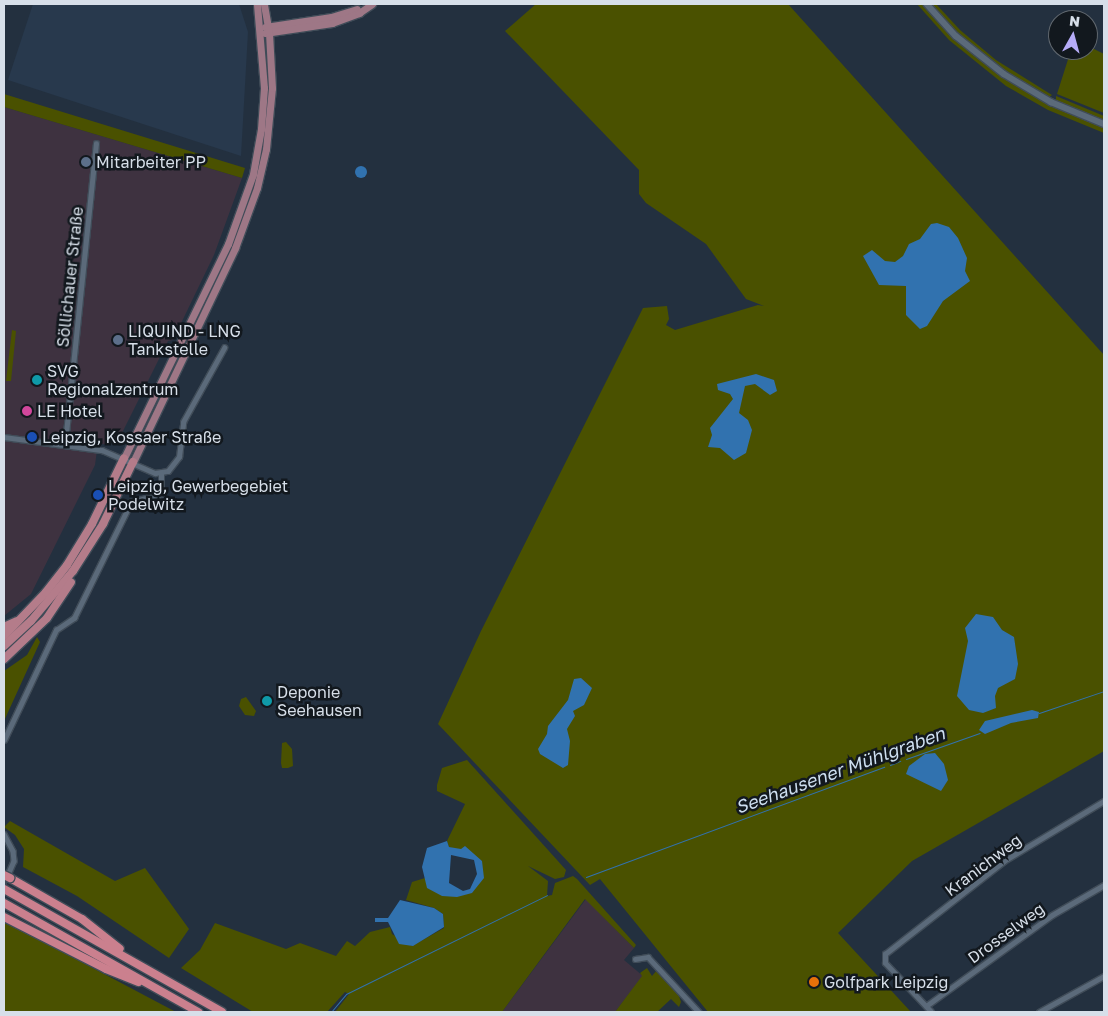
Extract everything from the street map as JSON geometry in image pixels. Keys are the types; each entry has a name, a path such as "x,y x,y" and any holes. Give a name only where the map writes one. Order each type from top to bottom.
{"highway":[{"path":"4,636 46,592 79,547 124,458"},
{"path":"4,646 32,621 73,571 103,524 133,462"},
{"path":"4,659 47,618 72,580 73,571"},
{"path":"4,627 21,620"},
{"path":"7,876 90,924 130,958"},
{"path":"4,889 130,958 222,1012"},
{"path":"4,903 198,1012"},
{"path":"4,916 106,969 159,989"}],"main road":[{"path":"133,462 256,202 270,128 272,76 265,30 257,4"},
{"path":"124,458 224,251 245,198 262,121 264,4"},
{"path":"265,30 331,17 370,5"}],"street":[{"path":"927,4 968,47 1014,81 1051,102 1104,124"},
{"name":"Söllichauer Straße","path":"65,443 96,144"},
{"path":"4,437 65,443 102,450 161,473 172,468 178,461 180,428 224,348"},
{"path":"4,740 56,630 74,618 131,502 161,494 161,473"},
{"name":"Kranichweg","path":"926,1006 882,958 1004,861 1104,800"},
{"path":"4,834 13,851 14,861 7,876"},
{"name":"Drosselweg","path":"926,1006 1052,915 1104,885"},
{"path":"636,959 648,957 699,1012"},
{"path":"1039,1012 1104,976"},
{"path":"926,1006 931,1012"}],"shaded area":[{"path":"33,4 239,4 248,32 241,156 8,80"},
{"path":"4,107 242,178 214,255 173,340 168,341 122,433 107,441 107,445 98,443 95,465 31,594 4,616"},
{"path":"586,899 634,948 624,960 643,976 615,1012 502,1012"}],"green space":[{"name":"Golfpark Leipzig","path":"536,4 788,4 1104,355 1104,751 912,861 838,933 911,1012 708,1012 600,879 590,885 438,724 481,631 643,308 667,306 669,319 666,325 675,330 758,305 764,306 746,299 706,244 646,203 639,194 639,170 505,31"},
{"path":"917,4 923,4 966,49 1010,82 1049,105 1104,127 1104,133 1048,110 1006,86 949,40"},
{"path":"931,4 936,4 960,30 996,60 1052,95 1048,98 994,64 958,33"},
{"path":"1098,51 1104,54 1104,113 1057,94 1068,60 1098,60"},
{"path":"4,94 245,168 242,178 4,107"},
{"path":"1056,96 1104,116 1104,121 1056,102"},
{"path":"12,330 16,331 11,381 6,381"},
{"path":"37,637 40,642 4,721 4,671 27,655"},
{"path":"246,697 256,711 254,716 245,715 239,706 241,699"},
{"path":"286,742 292,749 293,766 282,768 282,743"},
{"path":"467,760 566,870 564,877 555,879 528,866 548,881 547,896 552,895 555,883 573,876 636,945 634,948 585,899 502,1012 335,1012 349,994 345,992 327,1012 253,1012 181,968 200,950 215,923 286,949 300,943 336,956 347,941 355,946 370,932 390,927 392,934 412,946 444,928 443,914 434,908 406,900 412,882 425,878 428,888 472,893 482,861 449,847 447,841 465,804 437,791 442,768"},
{"path":"10,821 115,881 145,868 189,929 169,958 77,896 23,867 24,849 15,835 4,827"},
{"path":"4,923 21,930 176,1012 4,1012"},
{"path":"647,968 652,976 657,970 678,993 681,1002 679,1007 671,999 657,1012 615,1012 642,976 640,973"}],"water":[{"path":"359,166 363,166 367,172 363,178 359,178 355,174 355,170"},
{"path":"937,223 949,227 958,238 967,258 965,271 970,281 943,301 927,326 920,329 906,315 906,286 879,285 863,256 872,250 885,261 895,262 903,256 909,244 920,239 931,224"},
{"path":"756,374 774,380 777,391 770,395 755,384 745,386 739,413 748,420 752,430 746,453 734,460 720,448 708,447 712,435 710,428 733,399 730,394 718,390 717,384"},
{"path":"976,614 993,617 1002,630 1014,637 1018,664 1015,679 998,688 995,696 996,708 983,713 969,710 957,696 968,641 965,628"},
{"path":"581,678 592,688 584,705 573,711 575,716 567,729 570,741 568,765 563,768 540,754 538,749 547,734 548,726 568,700 574,679"},
{"path":"1032,710 1039,712 1038,718 1011,723 985,734 979,730 985,721"},
{"path":"935,753 944,764 948,780 941,791 906,774 909,766 925,754"},
{"path":"447,841 449,847 461,849 465,846 482,861 484,878 472,893 457,897 442,896 427,888 422,867 427,848","holes":["451,855 474,860 477,874 470,889 463,891 449,883"]},
{"path":"400,900 434,908 443,914 444,927 413,946 399,944 388,922 375,922 375,918 388,918"}],"waterway":[{"name":"Seehausener Mühlgraben","path":"1039,713 1104,691"},
{"name":"Seehausener Mühlgraben","path":"906,759 980,733"},
{"name":"Seehausener Mühlgraben","path":"890,765 900,761"},
{"name":"Seehausener Mühlgraben","path":"586,877 884,767"},
{"name":"Seehausener Mühlgraben","path":"331,1012 346,994 547,895"}],"tunnel":[{"path":"4,883 8,875"}],"place":[{"name":"Mitarbeiter PP","path":"86,162"},
{"name":"LIQUIND - LNG Tankstelle","path":"118,340"},
{"name":"SVG Regionalzentrum","path":"37,380"},
{"name":"LE Hotel","path":"27,411"},
{"name":"Leipzig, Kossaer Straße","path":"32,437"},
{"name":"Leipzig, Gewerbegebiet Podelwitz","path":"98,495"},
{"name":"Deponie Seehausen","path":"267,701"},
{"name":"Golfpark Leipzig","path":"814,982"}]}
